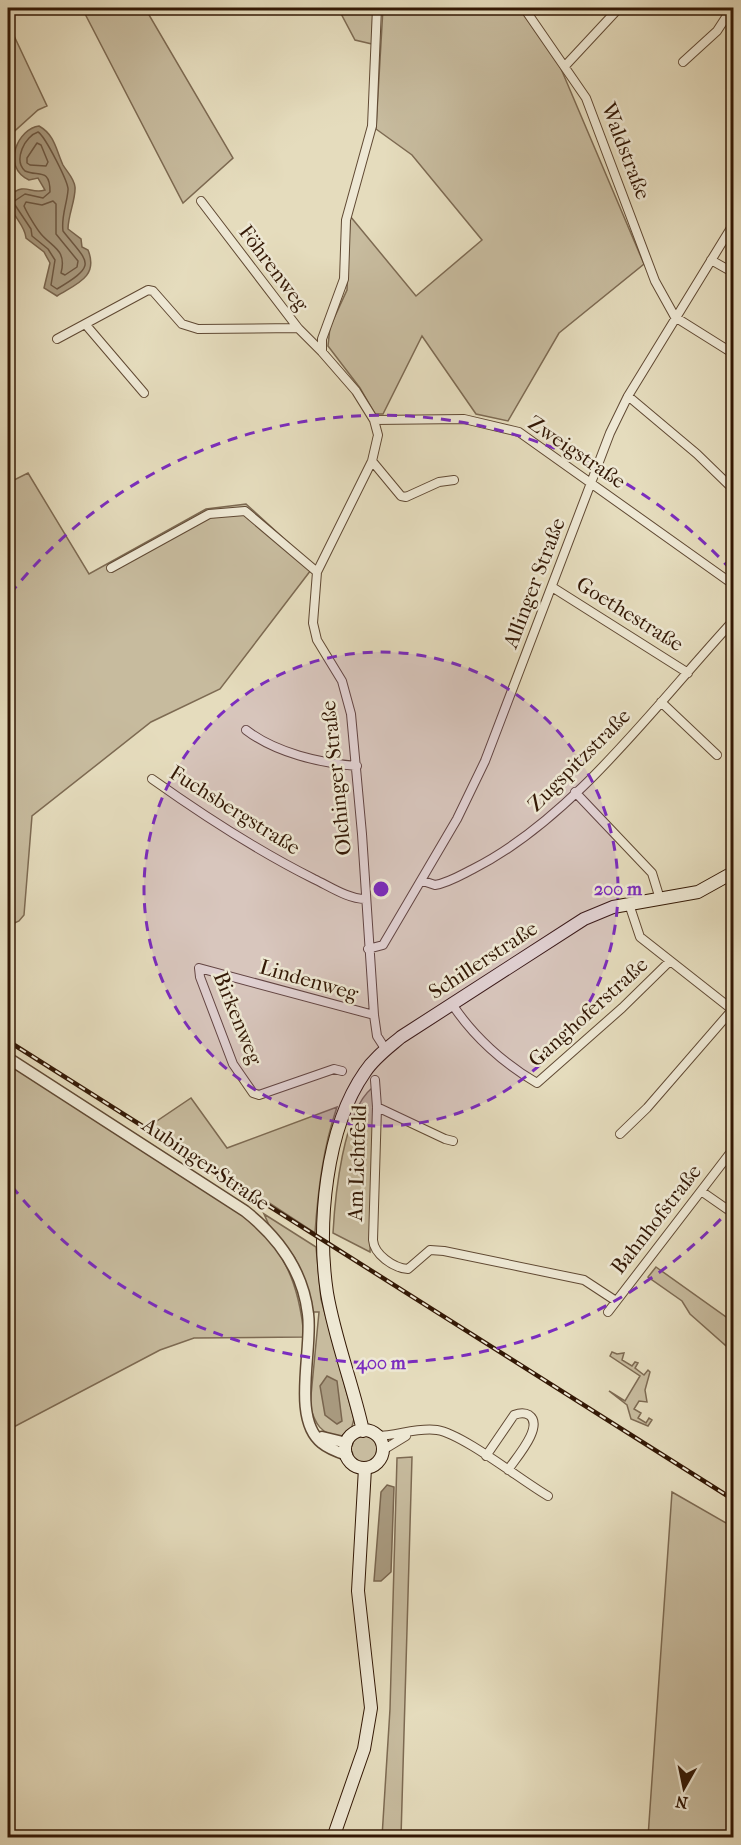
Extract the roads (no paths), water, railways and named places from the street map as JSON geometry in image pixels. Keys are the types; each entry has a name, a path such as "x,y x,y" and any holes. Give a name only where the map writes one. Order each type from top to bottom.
{"main road":[{"name":"Schillerstraße","path":"363,1431 332,1317 325,1272 324,1208 329,1169 351,1096 365,1072 386,1050 452,1004 584,919 629,903 698,891 734,872"},
{"path":"363,1431 377,1436 383,1450 379,1461 364,1468 354,1464 347,1449 355,1433 363,1431"},
{"path":"333,1838 364,1749 371,1708 358,1591 364,1468"}],"street":[{"path":"374,420 356,391 322,352 322,339 326,321 344,279 346,220 372,126 377,8"},
{"name":"Waldstraße","path":"524,8 586,98 655,281 675,317"},
{"path":"566,66 619,8"},
{"path":"683,63 717,31 732,8"},
{"name":"Föhrenweg","path":"201,201 298,328 322,352"},
{"name":"Allinger Straße","path":"368,949 383,945 423,881 457,819 494,742 610,433 628,396 734,223"},
{"path":"711,260 734,273"},
{"path":"57,339 147,290 153,291 182,324 198,329 298,328"},
{"path":"675,317 734,354"},
{"path":"86,325 144,393"},
{"path":"628,396 697,454 734,490"},
{"name":"Zweigstraße","path":"374,420 464,419 519,432 734,585"},
{"name":"Olchinger Straße","path":"374,420 378,435 372,461 317,573 314,632 347,694 357,766 374,1016 377,1036 386,1050"},
{"path":"372,461 401,496 406,497 439,482 454,480"},
{"path":"111,568 209,514 245,511 317,573"},
{"name":"Goethestraße","path":"552,587 688,673"},
{"name":"Zugspitzstraße","path":"423,881 440,884 495,857 540,825 575,792 661,702 734,620"},
{"path":"726,629 734,636"},
{"path":"661,702 717,755"},
{"path":"246,730 275,748 341,765 357,766"},
{"name":"Fuchsbergstraße","path":"152,779 217,825 276,860 335,889 359,899 365,899"},
{"path":"575,792 652,873 660,899"},
{"path":"620,1134 647,1108 733,1010 640,937 629,903"},
{"name":"Ganghoferstraße","path":"452,1004 467,1025 493,1051 537,1083 622,1008 670,961"},
{"name":"Lindenweg","path":"199,968 374,1016"},
{"name":"Birkenweg","path":"199,968 200,977 233,1064 253,1093 258,1095 334,1069 342,1071"},
{"name":"Aubinger Straße","path":"8,1058 245,1210 270,1233 292,1264 303,1290 308,1311 310,1342 304,1399 311,1426 325,1438 347,1449"},
{"name":"Am Lichtfeld","path":"375,1080 377,1107 374,1247 400,1268 408,1269 430,1250 444,1251 584,1281 616,1300"},
{"path":"377,1107 453,1141"},
{"name":"Bahnhofstraße","path":"608,1312 734,1148"},
{"path":"700,1191 734,1214"},
{"path":"486,1456 514,1415 523,1413 530,1416 534,1424 533,1432 508,1470"},
{"path":"377,1436 432,1430 446,1433 548,1496"},
{"path":"383,1450 409,1434"}],"water":[{"path":"39,126 52,138 63,165 73,181 75,192 68,229 81,239 82,247 88,250 91,259 84,279 57,296 44,288 50,263 44,252 26,238 9,202 9,196 20,189 45,190 38,178 29,180 20,174 14,157 19,140 32,128"},
{"path":"327,1376 337,1381 342,1421 337,1424 325,1415 320,1386"},
{"path":"387,1485 394,1487 391,1572 381,1581 374,1581 381,1492"}],"railway":[{"path":"8,1041 734,1500"}]}
